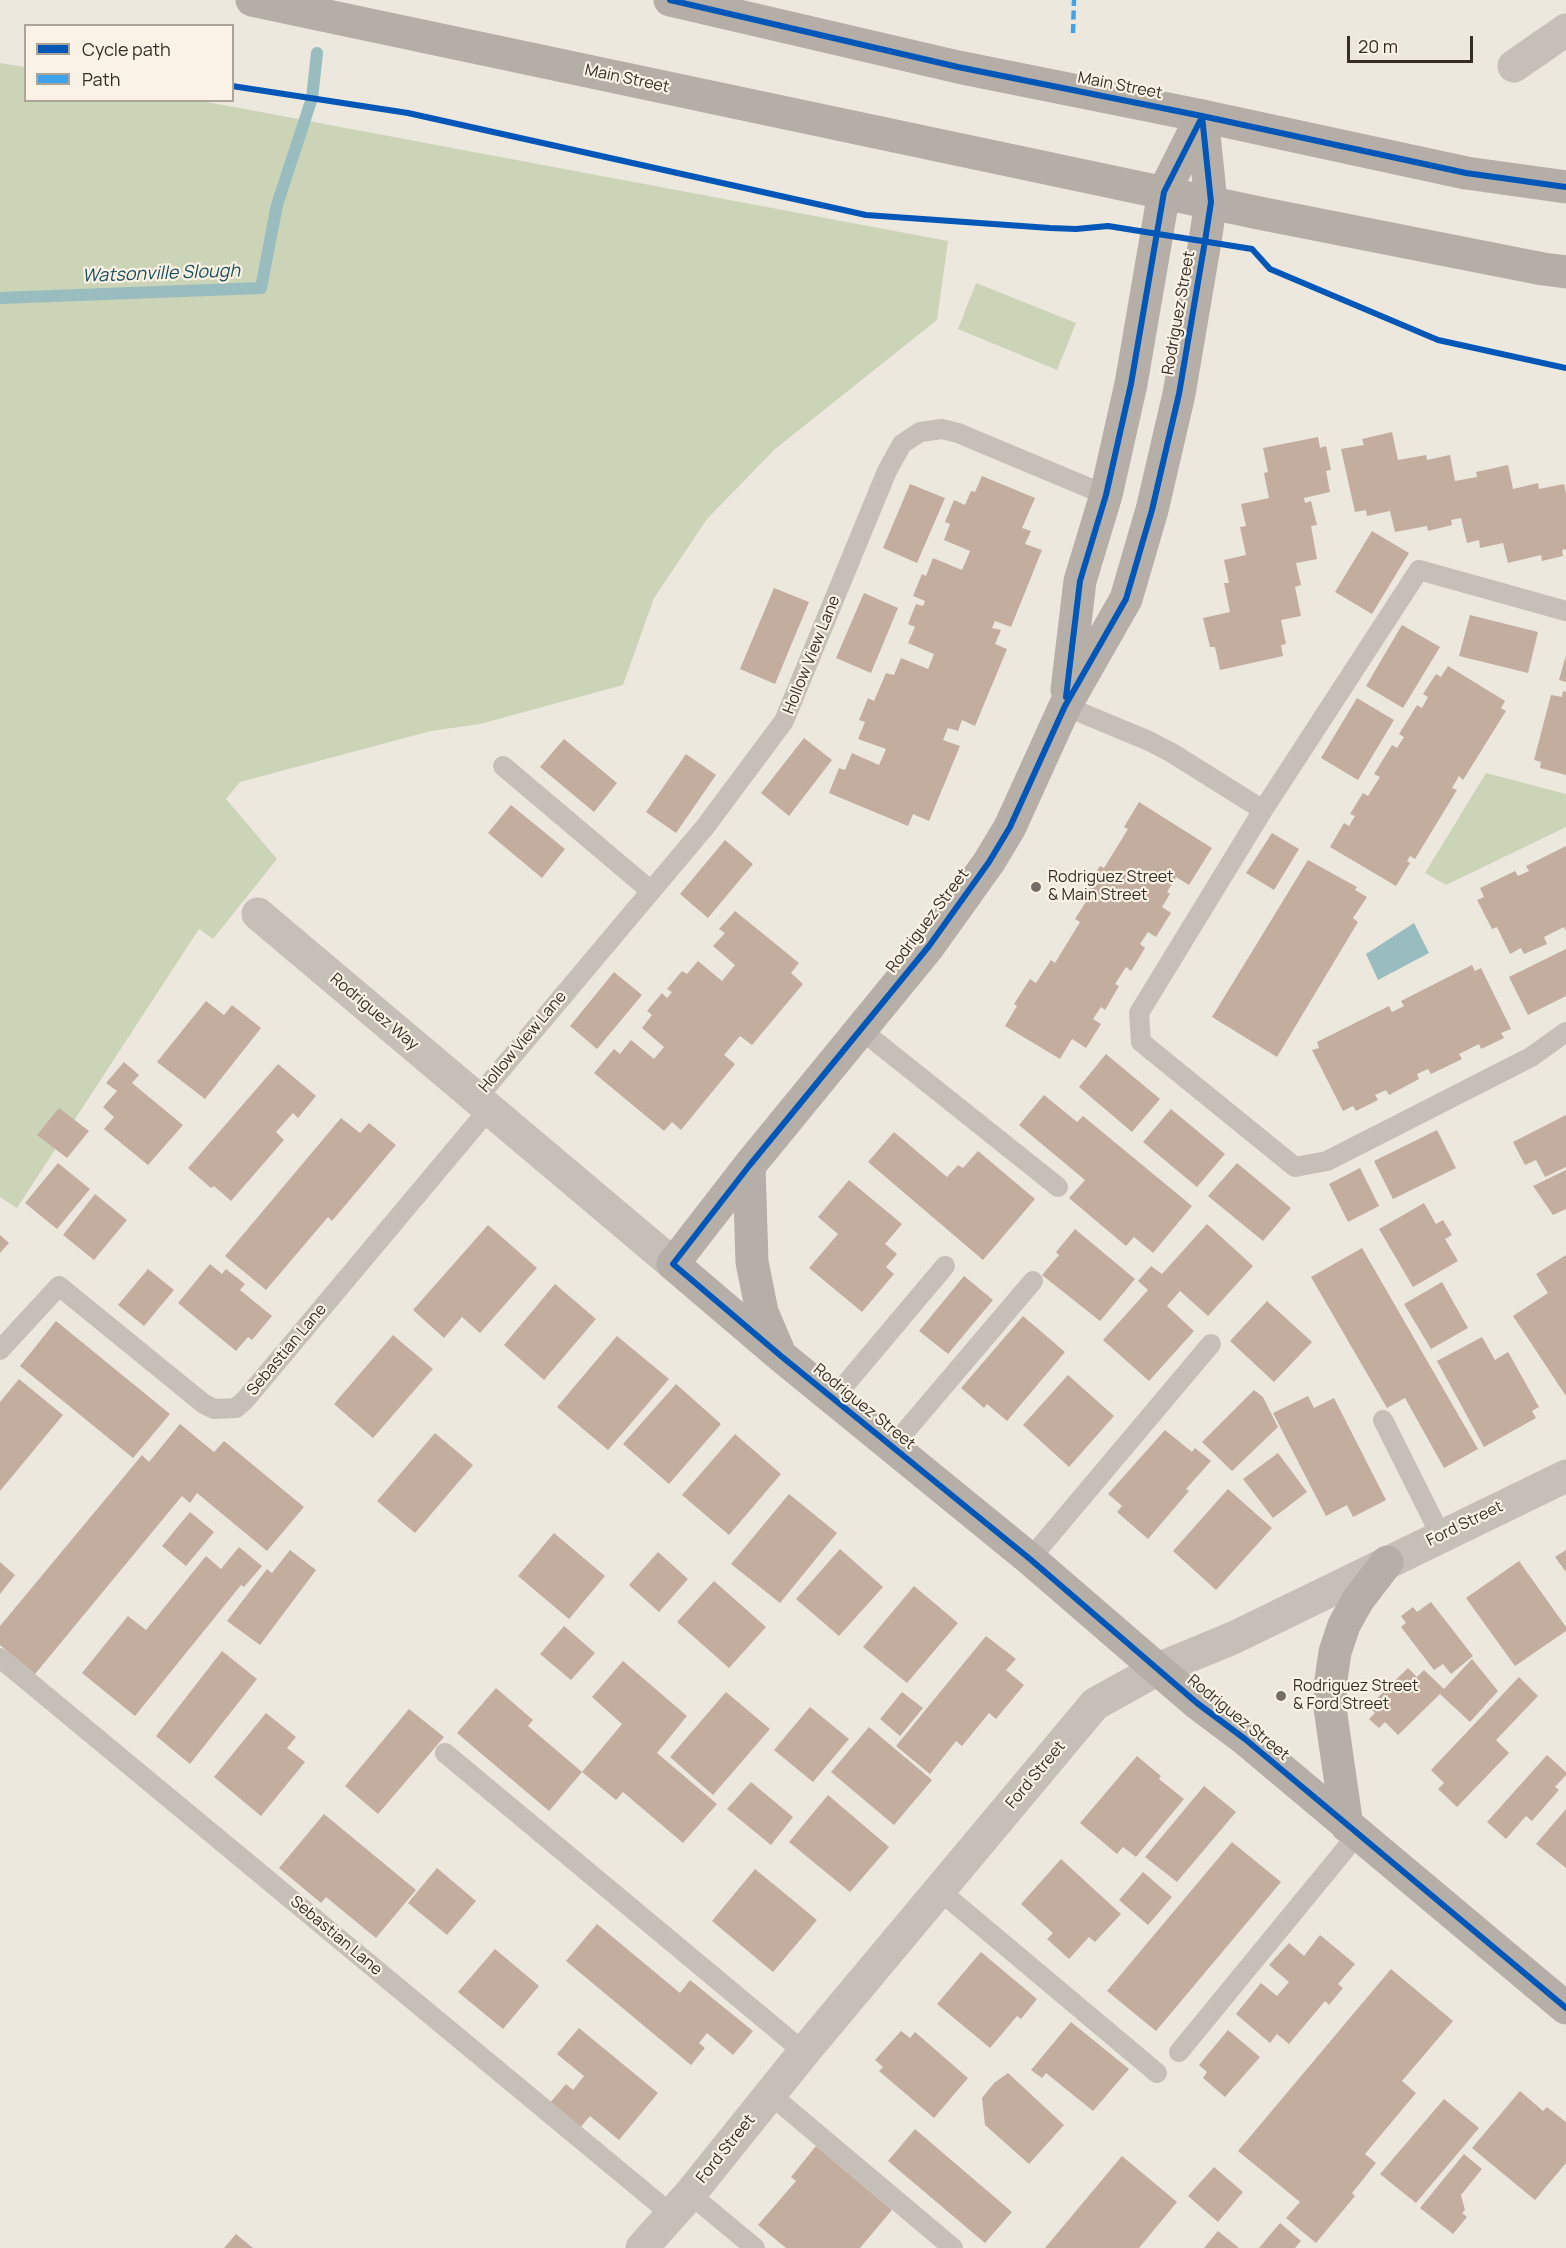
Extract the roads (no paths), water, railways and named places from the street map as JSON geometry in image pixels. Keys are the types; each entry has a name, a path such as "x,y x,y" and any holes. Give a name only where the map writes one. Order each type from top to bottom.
{"main road":[{"name":"Main Street","path":"252,0 1211,202 1566,272"},
{"name":"Main Street","path":"670,0 957,67 1202,116 1466,173 1566,187"}],"street":[{"path":"1514,66 1566,30"},
{"name":"Rodriguez Street","path":"1065,706 1080,580 1106,495 1131,384 1164,192 1202,116"},
{"name":"Rodriguez Street","path":"673,1264 749,1166 929,946 988,862 1010,827 1065,706 1126,599 1152,510 1179,394 1211,202 1202,116"},
{"name":"Rodriguez Way","path":"258,914 483,1104"},
{"name":"Rodriguez Street","path":"483,1104 781,1356 1030,1559 1197,1703 1245,1739 1566,2008"},
{"path":"749,1166 752,1262 762,1312 781,1356"},
{"name":"Ford Street","path":"642,2248 1095,1704 1158,1669 1233,1638 1566,1476"},
{"path":"1352,1830 1330,1708 1331,1680 1335,1652 1344,1625 1358,1600 1387,1562"}],"lane":[{"name":"Hollow View Lane","path":"483,1104 651,891 705,827 784,721 887,471 902,444 920,432 942,429 957,433 1106,495"},
{"path":"1566,611 1419,570 1263,810 1138,1013 1141,1042 1295,1167 1327,1161 1531,1057 1566,1032"},
{"path":"1065,706 1164,749 1263,810"},
{"path":"503,766 651,891"},
{"path":"860,1029 1058,1187"},
{"name":"Sebastian Lane","path":"0,1350 59,1286 204,1404 214,1409 236,1408 245,1400 483,1104"},
{"path":"833,1399 945,1266"},
{"path":"892,1447 1032,1281"},
{"path":"1030,1559 1211,1344"},
{"path":"1383,1420 1441,1536"},
{"name":"Sebastian Lane","path":"0,1658 680,2204 755,2248"},
{"path":"445,1753 804,2052"},
{"path":"1179,2052 1352,1830"},
{"path":"939,1890 1157,2073"},
{"path":"771,2095 953,2248"}],"water":[{"path":"1414,923 1429,953 1378,980 1366,954"}],"waterway":[{"name":"Watsonville Slough","path":"0,298 261,288 277,205 312,98 317,53"}],"place":[{"name":"Rodriguez Street & Main Street","path":"1036,887"},
{"name":"Rodriguez Street & Ford Street","path":"1281,1696"}]}
